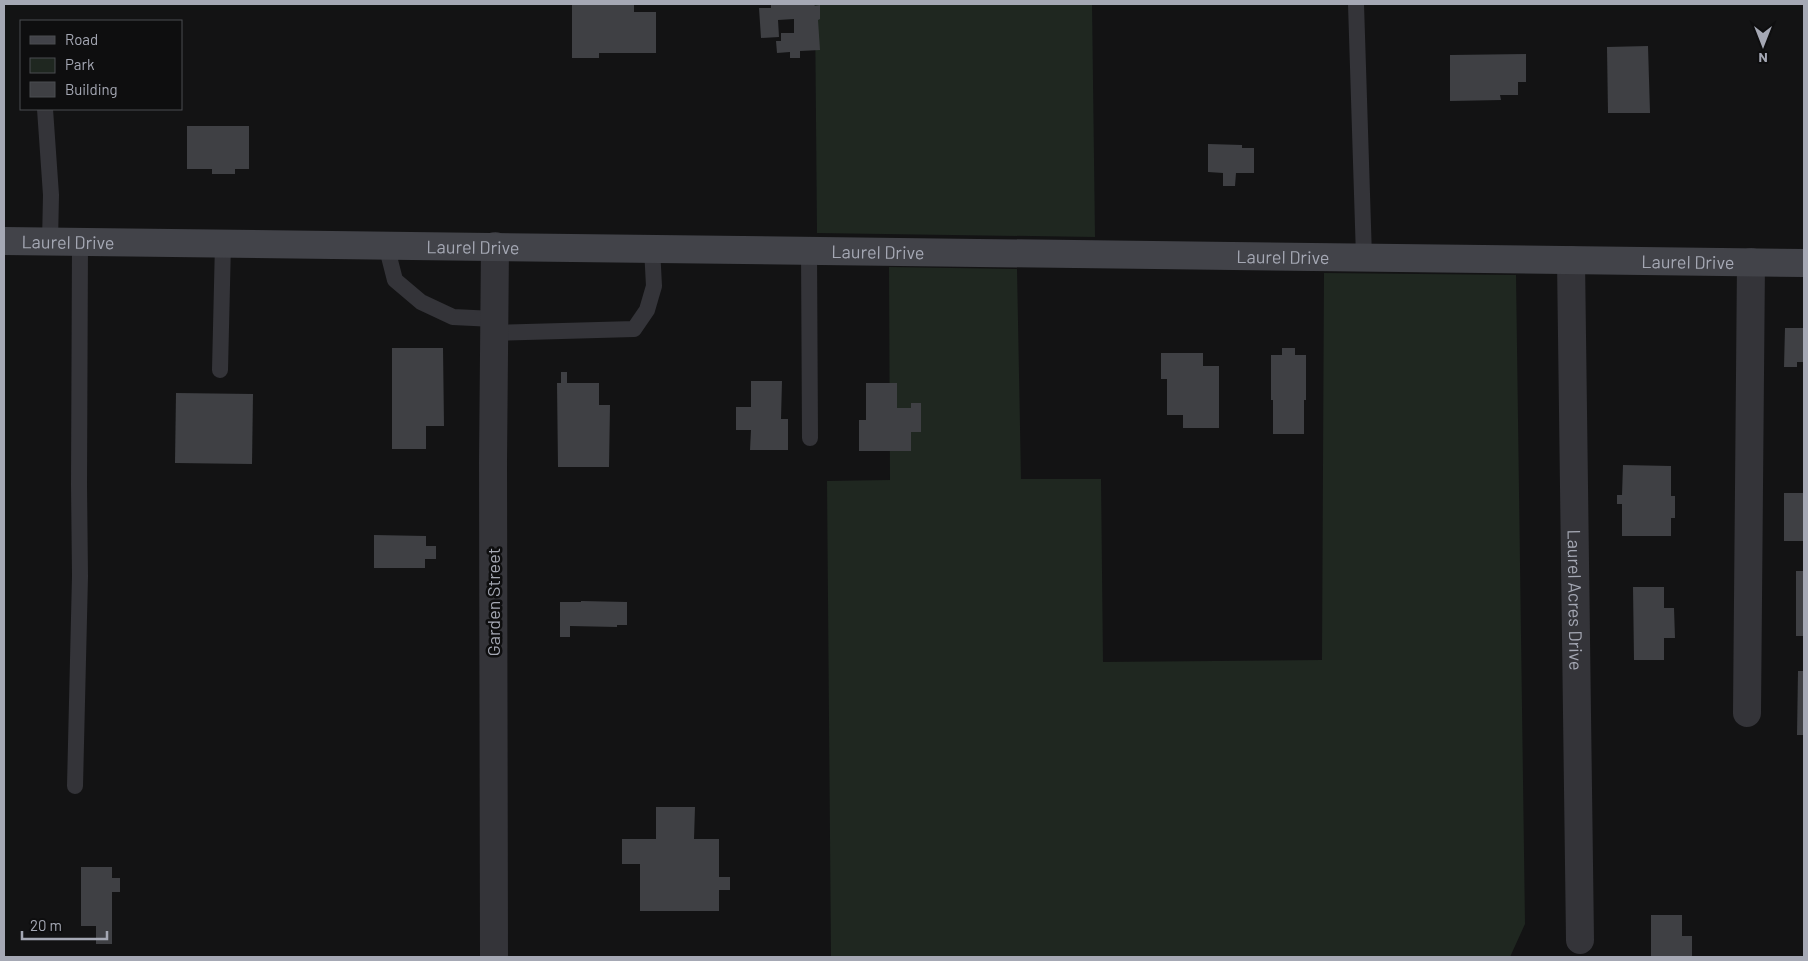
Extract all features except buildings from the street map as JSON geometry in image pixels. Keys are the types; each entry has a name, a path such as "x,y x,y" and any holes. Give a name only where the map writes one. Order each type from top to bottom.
{"street":[{"name":"Laurel Drive","path":"4,241 1804,263"},
{"name":"Garden Street","path":"494,957 495,246"},
{"name":"Laurel Acres Drive","path":"1571,260 1580,940"},
{"name":"Laurel Drive","path":"1748,713 1751,262"}],"lane":[{"path":"1356,4 1364,257"},
{"path":"45,110 51,195 50,242"},
{"path":"75,786 80,576 80,242"},
{"path":"220,370 223,243"},
{"path":"386,245 395,280 421,302 453,317 494,326 634,329 647,310 654,286 652,248"},
{"path":"809,250 810,438"}],"green space":[{"path":"815,4 1092,4 1095,237 817,233"},
{"path":"889,267 1017,269 1021,479 1101,479 1103,662 1322,660 1324,273 1516,275 1525,924 1510,957 831,957 827,481 890,480"}]}
